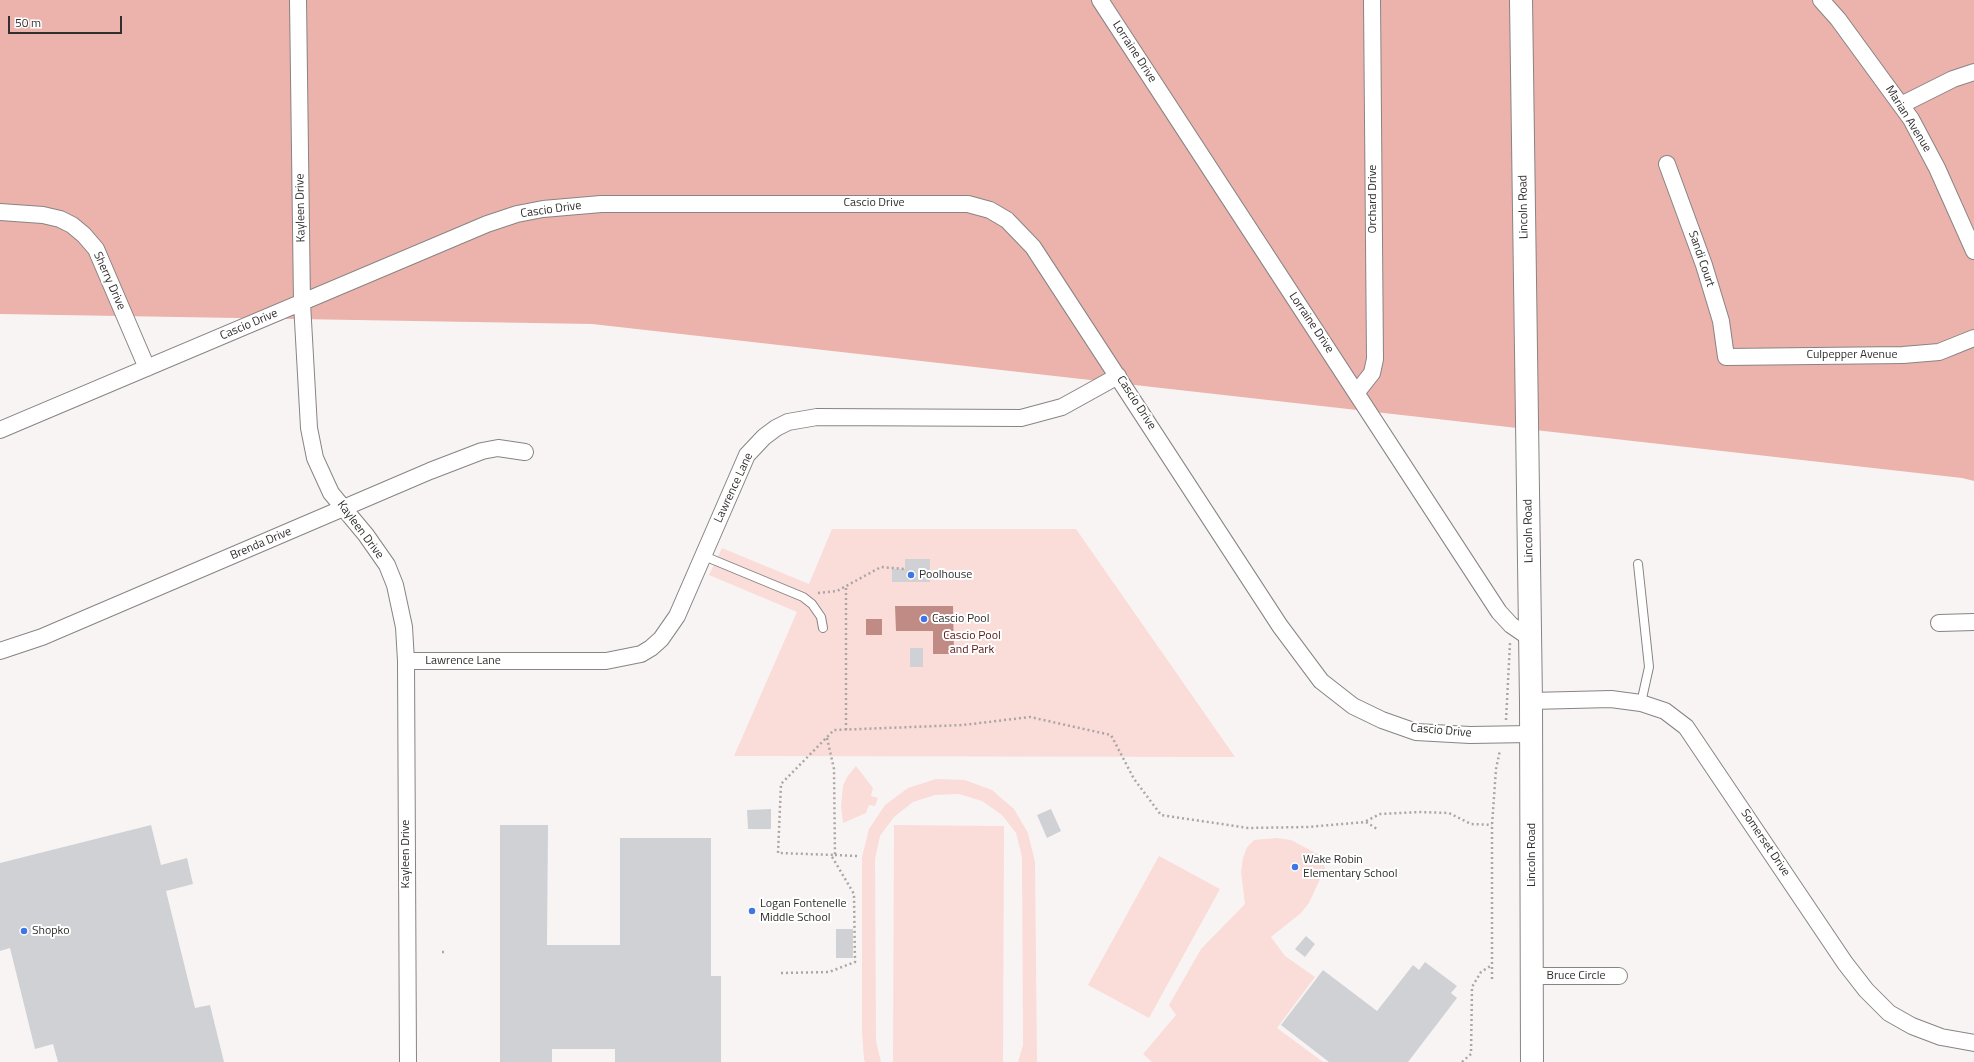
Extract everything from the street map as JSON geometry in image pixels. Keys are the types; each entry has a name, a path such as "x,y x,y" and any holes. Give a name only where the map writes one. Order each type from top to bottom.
{"main road":[{"name":"Lincoln Road","path":"1521,0 1531,701 1532,1062"}],"street":[{"name":"Kayleen Drive","path":"298,0 302,302 309,428 312,445 324,478 331,492 378,552 395,585 403,620 406,661 408,1062"},
{"name":"Lorraine Drive","path":"1100,0 1499,612 1511,625 1530,638"},
{"name":"Orchard Drive","path":"1357,392 1372,373 1374,359 1372,0"},
{"name":"Marian Avenue","path":"1821,0 1838,19 1911,119 1937,168 1974,251"},
{"path":"1901,105 1953,79 1974,72"},
{"name":"Sandi Court","path":"1667,164 1704,265 1721,321 1726,357"},
{"name":"Cascio Drive","path":"0,430 487,224 517,214 543,208 601,204 968,204 990,210 1007,220 1033,247 1280,626 1321,681 1353,706 1382,720 1416,732 1531,734"},
{"name":"Sherry Drive","path":"0,212 44,215 60,219 72,225 84,235 96,249 147,368"},
{"name":"Culpepper Avenue","path":"1726,357 1917,354 1939,352 1974,338"},
{"name":"Lawrence Lane","path":"406,661 606,661 641,654 651,648 674,622 686,600 747,455 764,437 788,422 817,417 1020,418 1062,407 1118,376"},
{"name":"Brenda Drive","path":"0,651 42,637 344,508 482,451 498,448 525,452"},
{"path":"1939,623 1974,622"},
{"name":"Somerset Drive","path":"1531,701 1611,699 1641,703 1665,711 1686,728 1845,964 1866,990 1889,1013 1912,1026 1940,1037 1974,1043"},
{"name":"Bruce Circle","path":"1532,976 1619,976"}],"lane":[{"path":"704,556 803,597 812,604 821,618 823,628"},
{"path":"1638,564 1649,666 1641,703"}],"path":[{"path":"803,597 813,593 837,591 881,567 905,569"},
{"path":"846,586 846,730"},
{"path":"1492,979 1492,825 1496,769 1504,734 1508,707 1511,625"},
{"path":"857,856 778,853 781,784 834,730 964,725 1030,717 1111,735 1134,778 1161,815 1248,828 1307,827 1366,822 1380,814 1419,812 1449,813 1471,824 1492,825"},
{"path":"827,738 834,769 835,855"},
{"path":"1366,822 1377,829"},
{"path":"781,973 829,972 855,962 854,894 831,855"},
{"path":"1462,1062 1471,1054 1472,987 1482,972 1493,965"}],"green space":[{"name":"Cascio Pool and Park","path":"832,529 1076,529 1235,757 734,756 797,612 709,575 722,548 809,584"},
{"path":"856,766 873,788 871,796 878,798 875,806 869,805 866,813 843,823 841,806 843,786 847,777"},
{"path":"936,779 965,780 992,790 1014,809 1028,833 1035,862 1037,1062 1018,1062 1023,1045 1022,857 1016,833 1002,815 982,801 959,794 935,795 913,802 894,817 880,836 875,859 876,1041 881,1062 865,1062 862,1032 862,857 869,829 885,805 908,788"},
{"path":"894,825 1004,826 1003,1062 893,1062"},
{"path":"1277,838 1291,840 1321,856 1325,868 1309,903 1301,913 1271,937 1285,956 1315,977 1277,1028 1323,1062 1152,1062 1143,1054 1176,1015 1169,1005 1201,949 1245,904 1241,872 1243,858 1247,847 1254,840"},
{"path":"1159,856 1220,889 1149,1018 1088,985"}],"shaded area":[{"path":"0,0 1974,0 1974,481 1962,478 592,324 0,314"},
{"name":"Cascio Pool","path":"895,606 953,606 954,654 933,654 933,631 896,631"},
{"path":"866,619 882,619 882,635 866,635"}],"building":[{"name":"Poolhouse","path":"905,559 930,559 930,582 892,582 892,569 905,569"},
{"path":"910,648 923,648 923,667 910,667"},
{"path":"771,809 771,829 748,829 747,810"},
{"path":"1051,809 1061,831 1047,838 1037,815"},
{"path":"151,825 161,865 187,858 193,884 166,891 195,1008 210,1005 224,1062 58,1062 53,1044 35,1049 10,948 0,951 0,863"},
{"path":"500,825 548,825 547,945 620,945 620,838 711,838 711,976 721,976 721,1062 615,1062 615,1049 552,1049 552,1062 500,1062"},
{"path":"836,929 853,929 853,958 836,958"},
{"path":"1306,936 1315,944 1305,957 1295,949"},
{"path":"1425,962 1457,986 1451,993 1457,998 1408,1062 1329,1062 1281,1025 1323,970 1377,1011 1413,965 1419,970"}],"place":[{"name":"Poolhouse","path":"911,575"},
{"name":"Cascio Pool","path":"924,619"},
{"name":"Wake Robin Elementary School","path":"1295,867"},
{"name":"Logan Fontenelle Middle School","path":"752,911"},
{"name":"Shopko","path":"24,931"}]}
